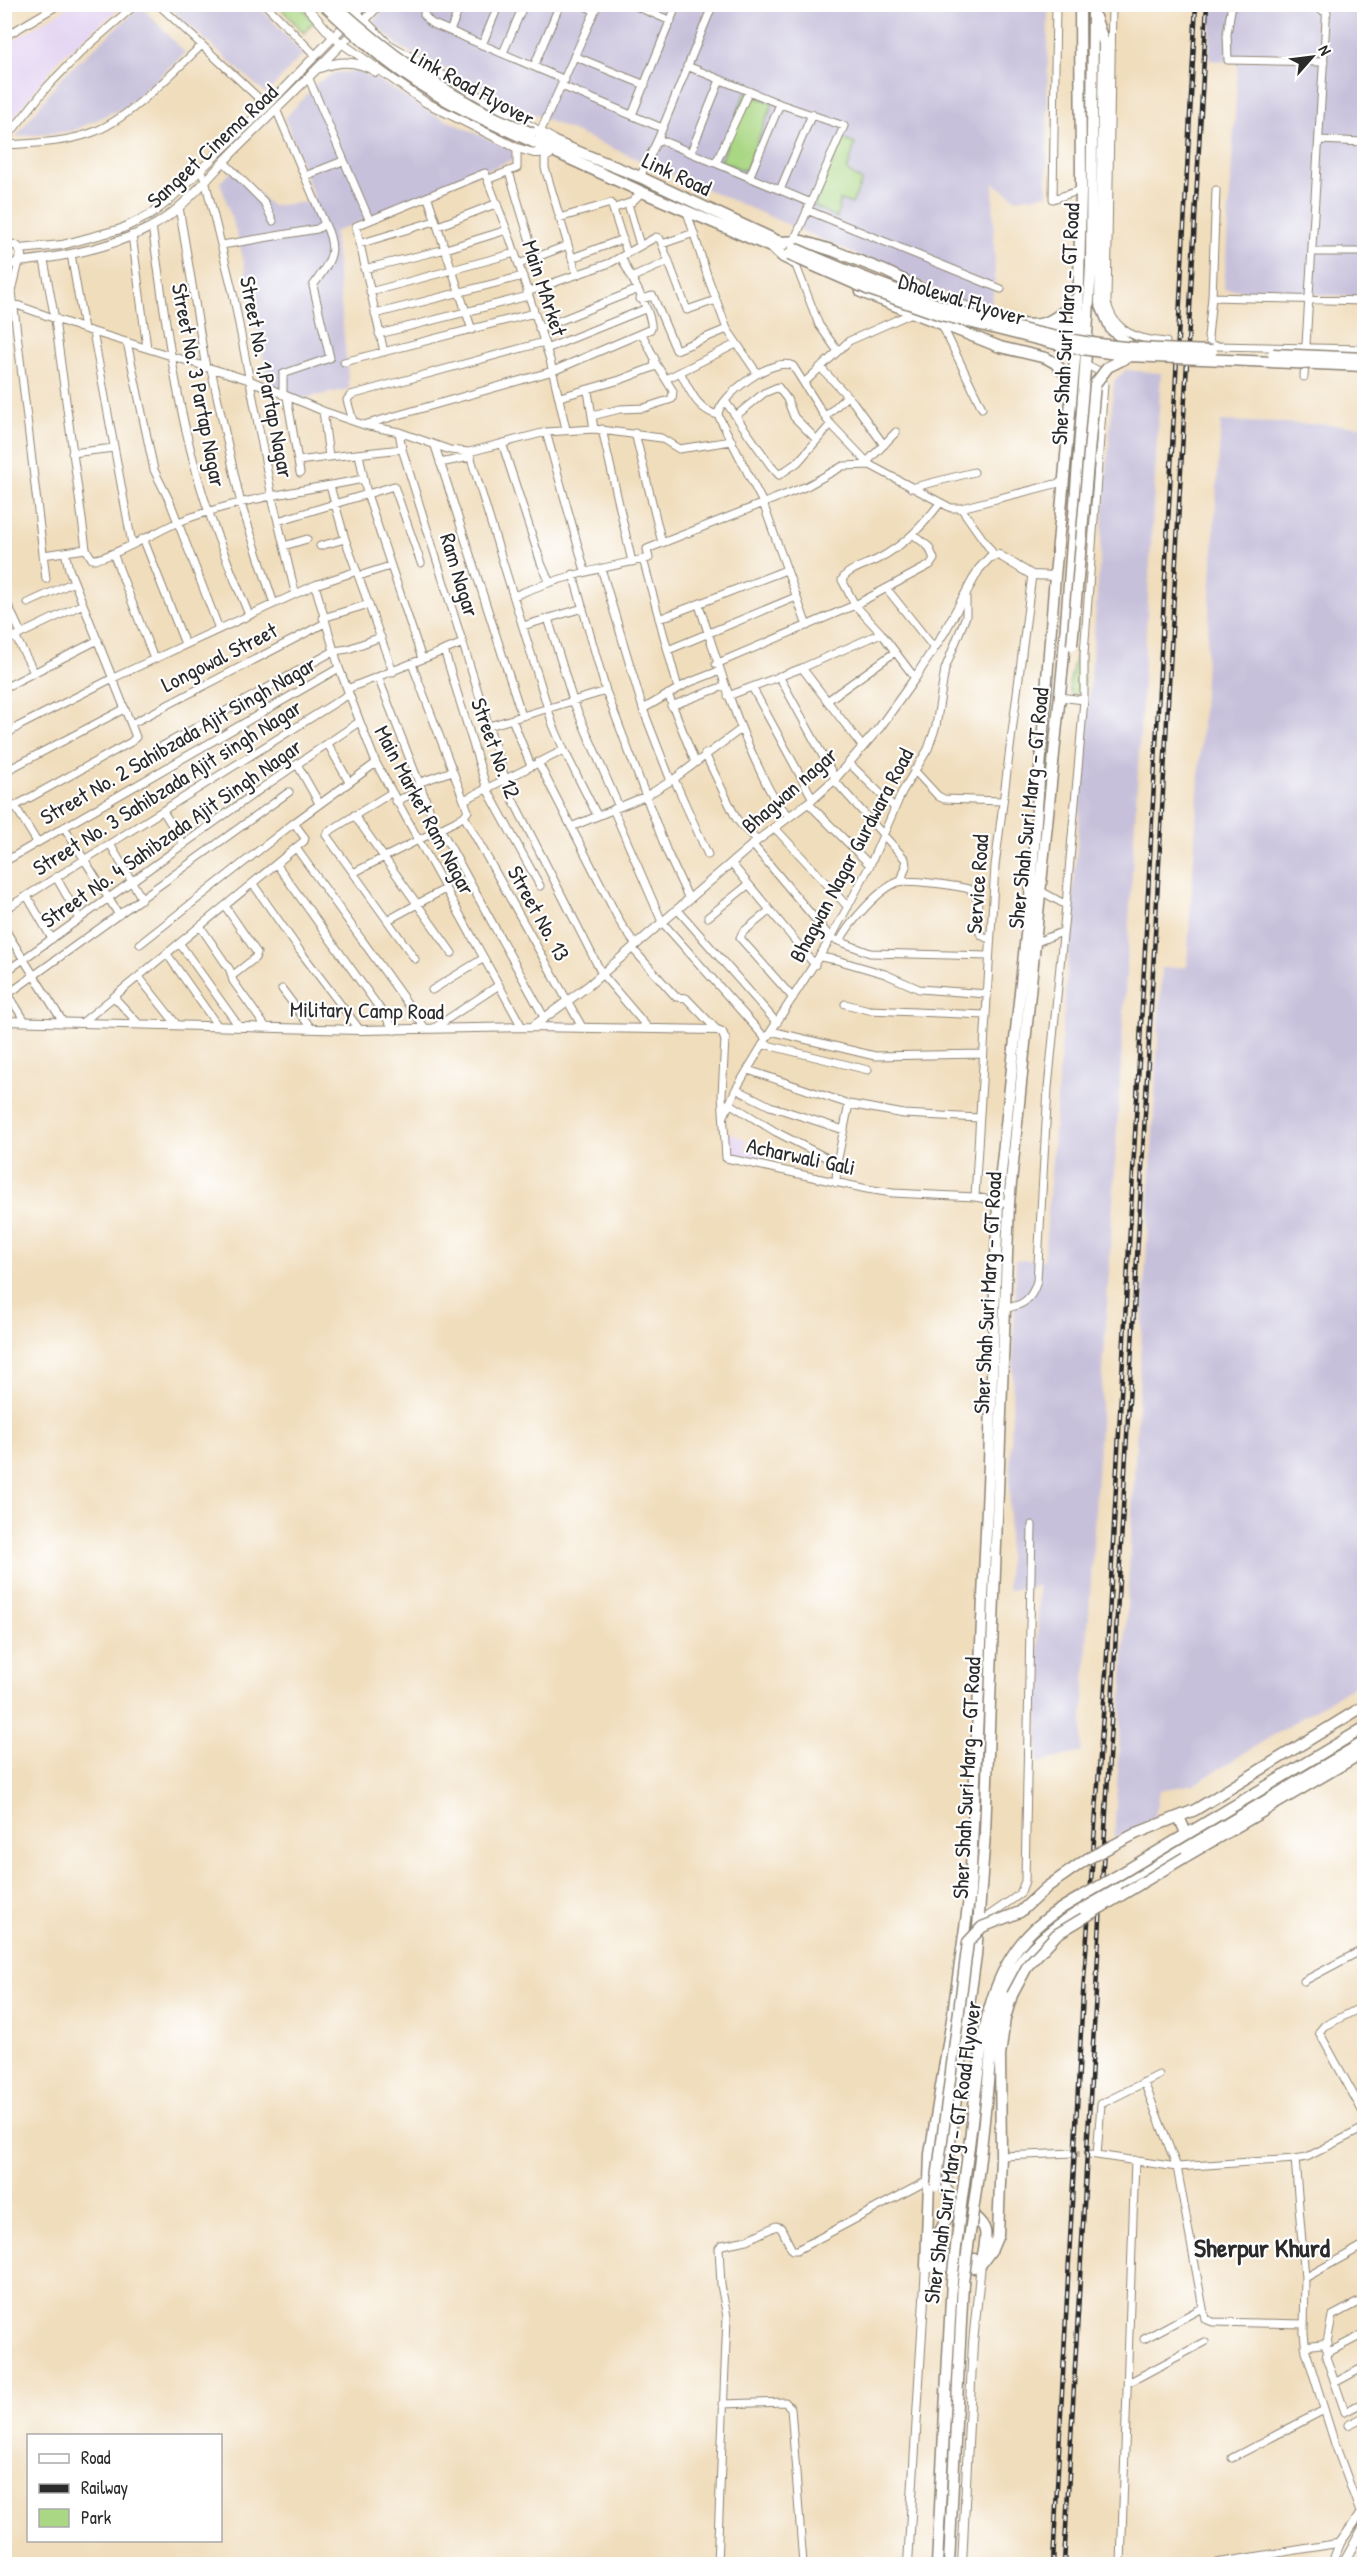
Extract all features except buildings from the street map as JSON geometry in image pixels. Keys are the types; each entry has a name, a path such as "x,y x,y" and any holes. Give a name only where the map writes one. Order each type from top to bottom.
{"main road":[{"name":"Link Road Flyover","path":"323,4 379,56 405,75 488,122 535,135"},
{"name":"Link Road Flyover","path":"334,4 376,42 413,70 496,118 535,135 556,148"},
{"name":"Sher Shah Suri Marg - GT Road","path":"1080,4 1081,190 1078,297 1082,332"},
{"name":"Sher Shah Suri Marg - GT Road","path":"981,2264 985,2228 981,2221 960,2201 950,2197 944,2182 976,1955 985,1833 1005,1308 998,1201 1034,943 1063,664 1082,332 1091,266 1093,9"},
{"path":"1063,664 1072,645 1095,384 1107,367 1131,352 1111,329 1100,303 1104,43 1093,9"},
{"name":"Link Road","path":"556,148 640,177 776,245"},
{"name":"Link Road","path":"556,148 687,212 776,245"},
{"path":"1080,363 1000,347 942,326 793,252 802,241 834,251 943,299 984,314 1014,323 1082,332"},
{"name":"Dholewal Flyover","path":"776,245 867,289 941,315 1034,340 1131,352 1365,366"},
{"path":"1040,325 1050,322 1064,312 1078,297"},
{"name":"Dholewal Flyover","path":"1131,352 1365,358"},
{"path":"1046,358 1065,372 1072,382"},
{"name":"Sher Shah Suri Marg - GT Road","path":"932,2183 970,1892 998,1201 1030,897 1072,382 1080,363"},
{"path":"1365,1706 1179,1818 1137,1833 1087,1859 1047,1887 1020,1912 982,1927 972,1936 966,1948 932,2183 934,2195 927,2201 928,2254 926,2266 974,2268 981,2264 992,2249 998,2235 1002,2033 1009,1997 1028,1965 1057,1934 1185,1857 1201,1844 1365,1752"},
{"name":"Sher Shah Suri Marg - GT Road Flyover","path":"949,2565 960,2201 984,2030 995,1988 1023,1940 1056,1910 1365,1728"},
{"name":"Sher Shah Suri Marg - GT Road Flyover","path":"937,2565 957,2282 975,2197 991,2052 1009,1997 1014,1973 1032,1948 1059,1923 1201,1844 1365,1742"},
{"path":"1179,1818 1186,1833"},
{"path":"928,2254 945,2220 960,2201"},
{"path":"928,2254 974,2259 981,2264"}],"street":[{"path":"4,37 47,8 60,4"},
{"path":"4,143 53,80 136,4"},
{"path":"158,4 272,107 333,241 330,261 313,285 330,358 283,374 300,473"},
{"path":"265,4 316,56"},
{"path":"304,4 333,37 425,102"},
{"path":"348,4 388,44 488,103 535,135 563,83 596,8 582,4"},
{"name":"Sangeet Cinema Road","path":"7,264 71,254 132,235 152,226 178,207 224,162 316,56 365,4"},
{"path":"425,4 423,15 426,20 534,66 563,83 662,128"},
{"path":"450,31 461,4"},
{"path":"482,45 499,4"},
{"path":"503,53 524,4"},
{"path":"534,66 560,4"},
{"path":"631,4 671,21"},
{"path":"632,115 678,4"},
{"path":"640,177 658,139 713,4"},
{"path":"1056,4 1053,199 1081,190"},
{"path":"1112,4 1107,302 1112,317 1120,328 1137,337 1166,342"},
{"path":"1233,4 1227,34 1228,60 1324,62"},
{"path":"1311,4 1327,13"},
{"path":"1304,377 1327,4"},
{"name":"Sangeet Cinema Road","path":"4,246 14,244 20,249 62,245 139,222 168,201 272,107 309,79 376,6"},
{"path":"4,143 57,142 93,133 150,94 201,45"},
{"path":"574,56 645,85"},
{"path":"317,69 334,63 351,61 370,68 408,93 517,148 534,153 556,148"},
{"path":"687,66 780,104 844,126 809,207 793,252 819,325 837,350"},
{"path":"309,79 369,219"},
{"path":"691,152 720,80"},
{"path":"716,163 749,91"},
{"path":"748,178 780,104"},
{"path":"780,190 812,114"},
{"path":"658,139 780,190 809,207 1001,289"},
{"path":"1319,140 1365,142"},
{"path":"384,352 356,226 484,173 489,179 508,172 518,166 517,148"},
{"path":"556,148 545,158 545,168 577,275"},
{"path":"305,176 343,161"},
{"path":"224,162 264,202 273,221"},
{"name":"Street No. 1,Partap Nagar","path":"200,170 206,180 222,245 272,497 296,592"},
{"path":"508,172 529,238"},
{"name":"Main MArket","path":"489,179 545,345 560,397 566,429"},
{"path":"1216,190 1212,297 1208,337 1213,346 1365,349"},
{"path":"615,208 628,204 642,192"},
{"path":"428,198 472,330"},
{"path":"359,244 498,203"},
{"path":"364,425 553,371 652,328 630,278 615,208 609,203 560,218"},
{"path":"628,204 640,245"},
{"path":"178,207 208,369 241,504 274,604"},
{"path":"687,212 727,329 757,373"},
{"path":"222,245 317,229 325,224"},
{"name":"Street No. 3 Partap Nagar","path":"152,226 171,356 190,448 208,512 249,615"},
{"path":"364,269 446,249 507,230"},
{"path":"662,243 694,233"},
{"path":"132,235 147,348"},
{"path":"379,334 528,294 624,255 656,237 662,243 687,310 716,300"},
{"path":"572,258 623,239"},
{"path":"519,264 568,245"},
{"path":"20,249 22,255 13,287 14,304 46,579"},
{"path":"1312,252 1365,252"},
{"path":"370,292 515,253"},
{"path":"71,254 84,329"},
{"path":"44,260 55,320 86,549 93,559 97,560 178,522 208,512 364,479"},
{"path":"630,278 669,261"},
{"path":"4,276 7,264"},
{"path":"375,314 523,276"},
{"path":"539,329 636,290"},
{"path":"640,299 650,295 654,297 676,350 727,329"},
{"path":"1212,297 1365,301"},
{"path":"14,304 55,320 249,380 323,411 364,425 399,432 435,446 470,455"},
{"path":"353,421 348,398 394,382 545,345 645,309"},
{"path":"805,382 837,350 854,337 912,313"},
{"path":"344,362 534,314"},
{"path":"942,326 982,408"},
{"path":"93,332 132,544"},
{"path":"592,416 620,409 644,408 670,400 674,395 642,334"},
{"path":"127,342 154,470 178,522 219,629"},
{"path":"666,379 736,344"},
{"path":"560,397 588,391 652,368 656,362"},
{"path":"807,626 763,503 749,480 718,415 718,409 725,401 757,373 773,365 788,363 793,366 825,417 868,463 940,503 961,508 1063,482"},
{"path":"1005,1308 1017,1307 1027,1301 1037,1281 1048,1088 1084,700 1085,642 1104,384 1099,371 1080,363"},
{"path":"820,367 847,396 884,445"},
{"path":"680,372 699,405 707,412 718,415"},
{"path":"737,415 764,393 778,387 785,395 794,417 817,440"},
{"path":"588,391 592,416 598,429 632,562"},
{"path":"825,417 847,396"},
{"path":"725,401 777,474 783,473 798,462 831,424"},
{"path":"323,411 329,457"},
{"path":"440,463 502,443 566,429 598,429 635,433 661,438 679,449 732,441"},
{"name":"Ram Nagar","path":"348,692 378,677 463,643 402,449 399,432"},
{"path":"546,432 585,571"},
{"path":"514,596 549,581 573,574 649,558 647,549 807,486 843,466 868,463 896,432"},
{"path":"635,433 662,543"},
{"path":"502,443 549,581"},
{"path":"435,446 522,716"},
{"path":"72,453 114,448"},
{"path":"298,461 402,449"},
{"path":"360,454 367,494 422,659"},
{"path":"470,455 548,708 564,750 597,815"},
{"path":"911,488 974,472"},
{"path":"330,486 345,539 393,672"},
{"path":"278,521 391,486 395,487 421,563"},
{"path":"915,678 881,633 855,605 844,585 844,576 878,559 914,535 940,503"},
{"path":"961,508 994,555 1032,575 1055,576"},
{"path":"643,709 718,668 855,605 933,562 933,552 914,535"},
{"path":"143,538 185,644"},
{"path":"320,546 345,539"},
{"path":"284,546 307,540"},
{"path":"43,555 86,549"},
{"path":"4,812 134,739 135,733 111,679 65,552"},
{"path":"113,553 153,659"},
{"name":"Bhagwan nagar","path":"532,1027 602,974 774,827 810,801 834,779 887,717 915,678 966,595 979,569 994,555"},
{"path":"643,559 678,688"},
{"path":"4,736 111,679 296,592 390,566"},
{"path":"602,568 643,709 708,855"},
{"path":"659,619 786,570"},
{"path":"4,574 6,601 34,672"},
{"path":"573,574 606,691 689,900"},
{"name":"Service Road","path":"975,1197 990,939 1002,801 1032,575"},
{"path":"28,603 74,582"},
{"name":"Main Market Ram Nagar","path":"315,585 339,668 376,763 522,1027"},
{"path":"886,589 934,648"},
{"name":"Bhagwan Nagar Gurdwara Road","path":"724,1116 736,1089 831,938 885,835 895,808 914,770 932,739 945,669 966,616 966,595"},
{"path":"668,650 796,597"},
{"name":"Longowal Street","path":"131,724 324,620 369,603"},
{"path":"4,642 83,604"},
{"path":"699,605 724,686 741,729 774,798 790,816"},
{"path":"523,626 583,608"},
{"path":"548,618 573,701 662,922 765,1041 868,1070"},
{"path":"728,696 802,668 881,633"},
{"path":"157,749 334,651 348,649 381,637"},
{"path":"4,688 98,640"},
{"path":"463,643 505,779 521,817 602,974 648,1028"},
{"name":"Street No. 12","path":"444,650 488,789 540,886"},
{"path":"827,701 895,652"},
{"path":"353,873 465,816 468,811 412,664"},
{"name":"Street No. 2 Sahibzada Ajit Singh Nagar","path":"4,862 339,668"},
{"path":"802,668 862,746"},
{"path":"779,676 834,779 906,861 901,881"},
{"path":"378,677 430,811"},
{"path":"671,706 724,686"},
{"path":"752,687 810,801 870,865"},
{"path":"489,726 606,691"},
{"name":"Street No. 3 Sahibzada Ajit singh Nagar","path":"4,910 348,692"},
{"path":"668,694 695,762"},
{"path":"1059,697 1084,700"},
{"path":"4,772 123,709"},
{"path":"512,718 634,946 676,997 686,998 717,1030 722,1032 725,1039"},
{"name":"Street No. 4 Sahibzada Ajit Singh Nagar","path":"4,973 359,722"},
{"path":"571,827 646,796 673,780 741,729"},
{"path":"328,744 349,782"},
{"path":"464,800 564,750"},
{"path":"705,754 736,818 831,938 870,953 989,956"},
{"path":"140,944 319,803 376,763"},
{"path":"849,763 895,808"},
{"path":"297,764 319,803"},
{"path":"914,770 938,796 944,799 1002,801"},
{"path":"415,959 326,835 354,815 452,771"},
{"path":"25,1021 6,995 289,792"},
{"path":"15,806 37,842"},
{"path":"163,811 184,845"},
{"path":"354,815 419,903 452,953"},
{"name":"Street No. 13","path":"465,816 582,1027"},
{"path":"83,1022 306,839 294,823"},
{"path":"64,827 119,915"},
{"path":"774,827 848,906"},
{"path":"440,828 544,1017"},
{"path":"110,844 142,899"},
{"path":"296,848 429,1028 500,985"},
{"path":"732,864 815,964"},
{"path":"277,865 395,1030"},
{"path":"56,877 80,919"},
{"path":"840,941 854,920 885,891 901,881 972,890 978,898 979,932 983,937 990,939"},
{"path":"253,884 300,951 360,1029"},
{"path":"708,916 748,885"},
{"path":"388,920 445,890"},
{"path":"1039,890 1066,906"},
{"path":"27,896 52,939"},
{"path":"225,906 256,953 255,958 232,976"},
{"path":"677,909 777,1023"},
{"path":"769,910 743,932 740,938 793,998"},
{"path":"200,926 227,966 233,981 265,1026"},
{"path":"4,928 63,1022"},
{"path":"1034,943 1062,932"},
{"path":"180,944 238,1025"},
{"path":"167,954 217,1025"},
{"path":"820,957 885,974 919,989 987,994"},
{"path":"432,990 484,958"},
{"path":"139,977 177,1025"},
{"path":"282,989 311,1028"},
{"path":"114,997 138,1023"},
{"path":"845,1004 869,1010 985,1015"},
{"name":"Military Camp Road","path":"4,1021 395,1030 582,1027 717,1030"},
{"path":"771,1031 875,1056 983,1054"},
{"name":"Acharwali Gali","path":"725,1039 726,1158 836,1183 893,1193 975,1197 998,1201"},
{"path":"748,1070 849,1104 904,1114 980,1118"},
{"path":"736,1089 770,1106 844,1130"},
{"path":"729,1103 776,1132 837,1163"},
{"path":"836,1183 837,1163 849,1104"},
{"path":"978,1923 1020,1894 1025,1881 1032,1525"},
{"path":"1304,1981 1365,1949"},
{"path":"1365,2006 1324,2026 1319,2032 1365,2114"},
{"path":"1160,2075 1101,2104 1094,2154 1177,2167 1295,2159 1307,2157 1365,2128"},
{"path":"1144,2082 1177,2167 1202,2308 1208,2322 1304,2324"},
{"path":"1001,2156 1073,2153"},
{"path":"1295,2159 1305,2278 1305,2346 1324,2410 1363,2523 1343,2565"},
{"path":"1121,2565 1135,2160"},
{"path":"717,2565 727,2317 721,2285 719,2248 722,2245 751,2238 776,2226 781,2228 792,2250 797,2250 932,2183"},
{"path":"1305,2278 1365,2245"},
{"name":"Sher Shah Suri Marg - GT Road","path":"962,2565 973,2343 981,2264"},
{"path":"908,2565 926,2266"},
{"path":"1365,2299 1332,2316 1326,2357 1345,2412 1365,2402"},
{"path":"1144,2339 1202,2308"},
{"path":"1305,2346 1328,2347 1365,2334"},
{"path":"1128,2383 1205,2342"},
{"path":"1336,2382 1365,2367"},
{"path":"722,2404 785,2402 791,2408 803,2565"},
{"path":"1232,2458 1324,2410"},
{"path":"1348,2425 1365,2417"},
{"path":"1332,2565 1340,2543 1354,2524 1363,2523"},
{"path":"1210,2565 1340,2543"}],"shaded area":[{"path":"387,4 1048,5 1047,194 1017,199 993,183 995,284 989,312 522,109 400,47 373,22"},
{"path":"72,5 123,5 59,59 5,129 5,45"},
{"path":"167,5 258,5 303,54 266,94"},
{"path":"1212,5 1364,5 1364,297 1224,289 1238,63 1209,60"},
{"path":"141,6 185,53 125,107 72,131 16,137 62,77"},
{"path":"358,71 378,80 429,112 512,150 514,159 334,232 349,389 300,399 269,384 240,245 220,182 235,169 271,206 315,201 285,118 317,83 334,73"},
{"path":"1126,370 1161,373 1081,1752 1038,1763 1038,1586 1007,1590 1016,1260 1044,1260 1114,381"},
{"path":"1221,421 1364,426 1364,1679 1195,1784 1159,1790 1155,1817 1114,1840 1162,968 1187,967"},
{"path":"728,1132 747,1140 744,1149 764,1152 762,1162 728,1154"}],"green space":[{"path":"278,5 300,5 314,21 304,33"},
{"path":"745,93 773,103 745,171 721,161"},
{"path":"843,139 855,144 847,171 862,181 852,204 840,200 837,218 814,206"},
{"path":"1082,628 1084,690 1080,696 1070,693 1069,684"}],"tunnel":[{"path":"1073,2153 1090,2154"}],"railway":[{"path":"1053,2564 1083,1993 1106,1673 1196,4"},
{"path":"1064,2564 1207,4"}],"district":[{"name":"Sherpur Khurd","path":"1262,2247"}]}
